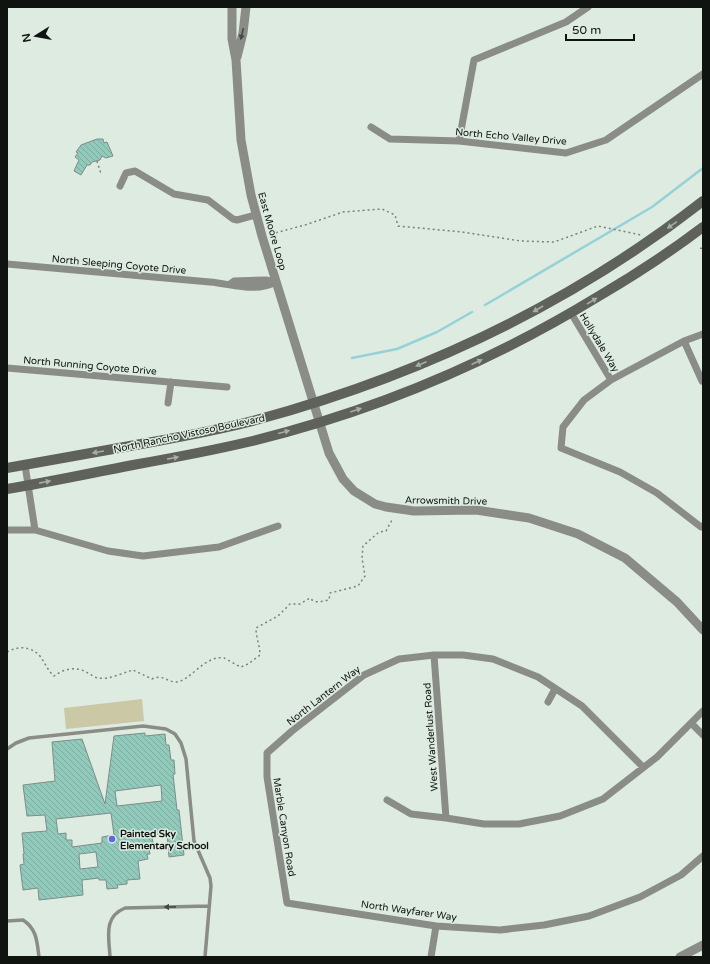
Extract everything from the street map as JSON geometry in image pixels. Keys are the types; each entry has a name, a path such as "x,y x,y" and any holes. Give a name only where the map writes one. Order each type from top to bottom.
{"main road":[{"name":"North Rancho Vistoso Boulevard","path":"7,468 188,435 255,420 314,403 393,376 467,344 524,316 624,257 680,219 703,201"},
{"name":"North Rancho Vistoso Boulevard","path":"7,489 249,442 319,422 440,379 533,334 571,313 628,278 703,227"}],"street":[{"name":"East Moore Loop","path":"232,7 232,39 236,60 241,140 245,167 256,216 319,422"},
{"name":"East Moore Loop","path":"236,60 243,34 246,7"},
{"path":"459,141 474,60 566,22 588,7"},
{"name":"North Echo Valley Drive","path":"371,127 390,139 459,141 566,153 606,140 703,74"},
{"path":"120,186 126,173 135,171 174,194 208,200 233,219 237,220 256,216"},
{"name":"North Sleeping Coyote Drive","path":"7,264 230,284 234,286 246,287 267,286 276,282"},
{"name":"Hollydale Way","path":"571,313 611,380"},
{"path":"703,334 684,341 611,380 584,400 563,428 561,448 620,472 651,489 701,528 703,526"},
{"path":"684,341 702,381"},
{"name":"North Running Coyote Drive","path":"7,368 227,387"},
{"path":"168,403 171,382"},
{"name":"Arrowsmith Drive","path":"319,422 335,467 354,491 366,499 381,506 398,510 476,510 529,518 578,534 625,558 677,602 703,630"},
{"path":"25,465 35,530"},
{"path":"7,530 35,530 108,551 143,556 219,547 278,526"},
{"name":"North Lantern Way","path":"267,753 292,731 364,675 399,659 434,655 463,655 493,659 538,677 582,706 643,767"},
{"name":"West Wanderlust Road","path":"434,655 446,818"},
{"path":"548,702 555,688"},
{"path":"387,800 411,814 484,824 519,824 560,816 603,799 657,757 703,711"},
{"path":"691,723 703,735"},
{"name":"Marble Canyon Road","path":"267,753 267,777 287,903"},
{"name":"North Wayfarer Way","path":"287,903 382,916 436,926 500,930 544,925 589,916 640,897 681,875 703,856"},
{"path":"432,957 436,926"},
{"path":"680,957 703,945"}],"lane":[{"path":"7,749 16,743 29,738 143,726 166,729 175,734 181,743 186,759 194,841 210,878 211,886 205,957"},
{"path":"110,957 109,924 118,910 125,908 209,906"},
{"path":"7,921 24,920 30,924 35,932 39,957"}],"path":[{"path":"97,161 101,174"},
{"path":"262,236 305,225 343,212 382,209 395,215 398,226 462,232 521,241 554,242 598,226 641,235"},
{"path":"7,652 20,647 31,649 39,655 49,672 54,676 63,670 72,669 83,670 90,675 99,678 107,678 132,670 152,680 157,677 176,682 183,680 210,660 225,658 240,667 248,664 260,655 260,647 256,638 256,628 278,616 290,604 300,604 310,598 318,602 329,600 330,593 358,586 365,576 362,558 363,546 379,532 386,531 392,520"}],"shaded area":[{"path":"142,699 144,721 66,729 64,708"}],"building":[{"path":"97,139 103,139 104,143 107,142 113,156 106,158 102,156 100,160 87,165 81,175 74,171 79,160 75,157 78,153 76,152 81,145"},
{"path":"145,733 145,736 165,734 166,745 169,745 171,760 174,760 175,774 173,774 184,855 169,857 167,833 152,835 153,843 148,844 150,854 147,854 148,859 138,861 140,879 127,880 127,884 117,885 118,888 107,889 106,880 99,880 99,878 82,880 83,895 39,900 38,888 23,890 20,865 24,864 22,833 47,831 45,815 27,816 23,785 55,781 52,742 82,739 105,804 114,736","holes":["161,785 162,801 117,806 115,791","111,813 114,835 102,837 102,843 72,847 72,840 66,840 66,833 58,834 56,819","96,852 98,867 80,869 79,854"]}],"waterway":[{"path":"485,305 652,207 703,168"},
{"path":"352,358 397,349 437,332 472,312"}],"place":[{"name":"Painted Sky Elementary School","path":"112,839"}]}
